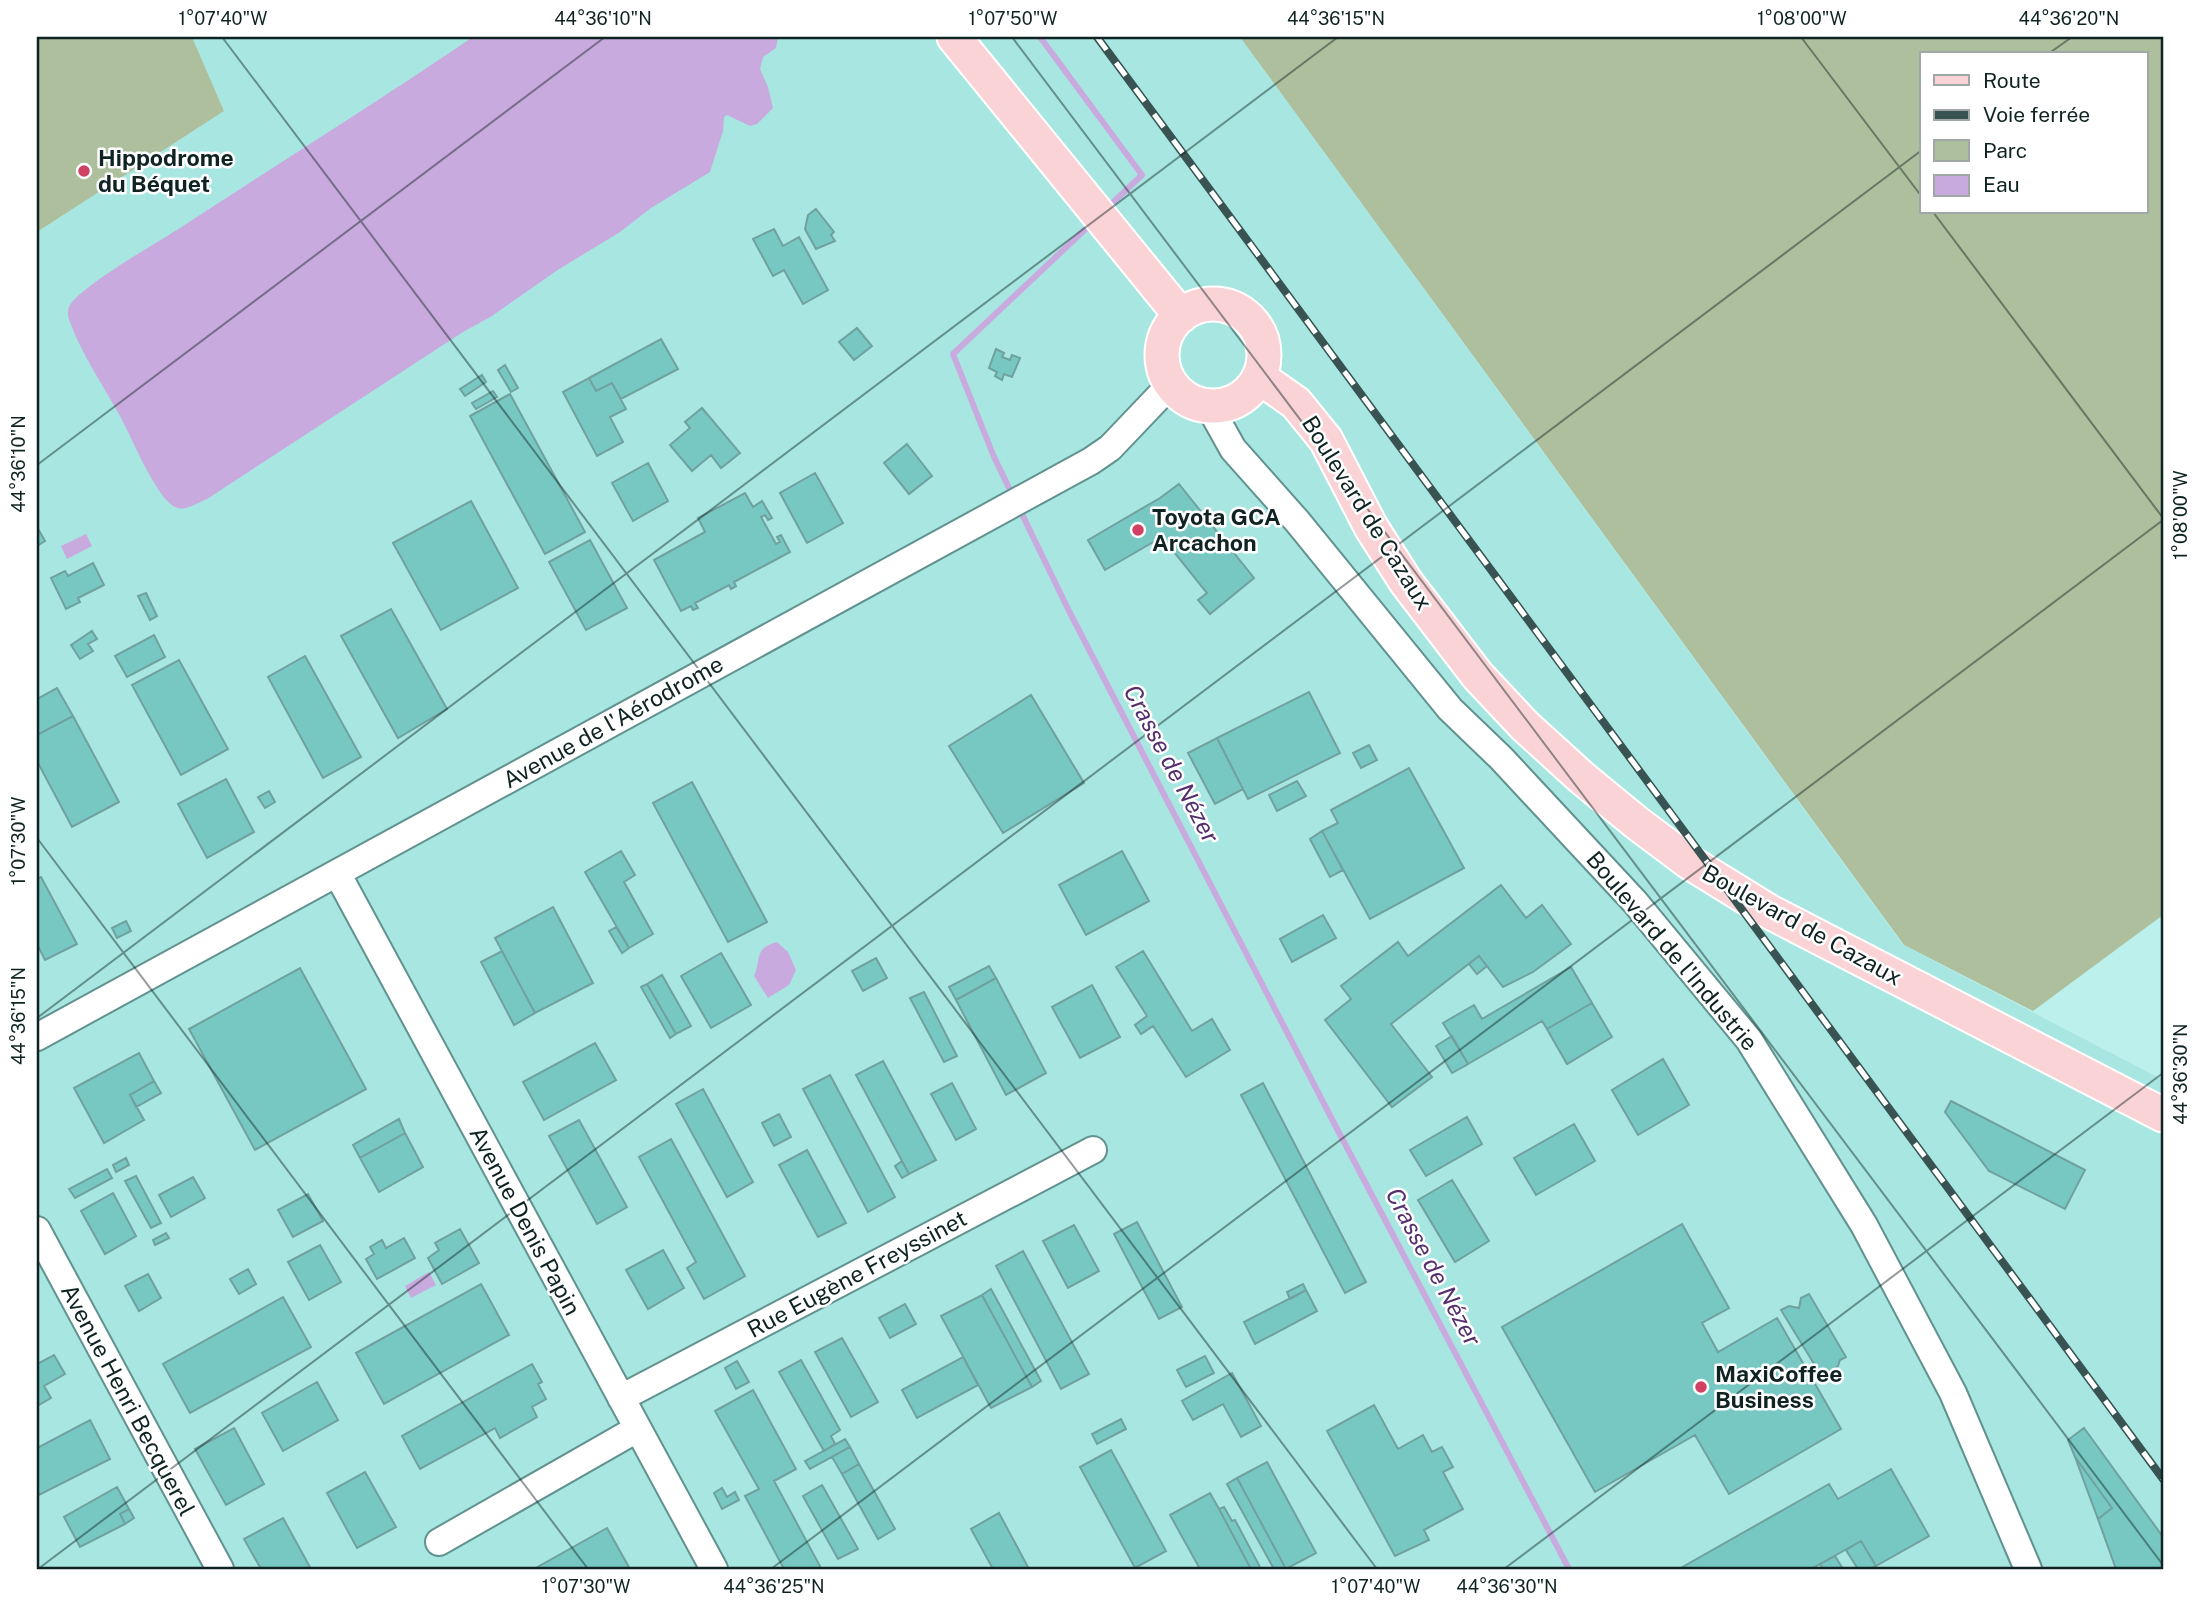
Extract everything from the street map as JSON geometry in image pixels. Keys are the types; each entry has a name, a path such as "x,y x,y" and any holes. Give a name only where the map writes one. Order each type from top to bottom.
{"main road":[{"path":"954,37 1181,316"},
{"path":"1213,304 1230,307 1245,315 1256,328 1263,344 1264,361 1259,377 1250,390 1224,405 1194,403 1181,395 1164,371 1164,341 1170,327 1196,307 1213,304"},
{"name":"Boulevard de Cazaux","path":"1259,377 1296,403 1318,431 1330,448 1371,527 1406,582 1478,676 1525,726 1637,823 1689,862 1770,912 2163,1115"}],"street":[{"name":"Avenue de l'Aérodrome","path":"37,1037 1110,448 1171,384"},
{"name":"Boulevard de l'Industrie","path":"1209,406 1233,449 1297,521 1450,709 1510,768 1626,893 1749,1040 1864,1225 1890,1273 1953,1393 2028,1569"},
{"name":"Avenue Denis Papin","path":"337,873 714,1569"},
{"name":"Rue Eugène Freyssinet","path":"621,1398 1093,1150"},
{"name":"Avenue Henri Becquerel","path":"37,1230 219,1569"},
{"path":"439,1542 637,1429"}],"shaded area":[{"path":"192,37 1240,37 1903,945 2163,1080 2163,1569 37,1569 37,232 224,111"}],"green space":[{"name":"Hippodrome du Béquet","path":"37,37 192,37 224,111 37,232"},
{"path":"1240,37 2163,37 2163,915 2033,1011 1904,945"}],"water":[{"path":"473,37 778,37 776,48 763,57 760,69 773,108 757,124 750,126 727,115 724,117 723,131 710,172 207,499 186,508 173,506 151,478 87,358 69,320 69,307 87,288 120,265"},
{"path":"86,534 92,546 67,559 61,546"},
{"path":"777,942 788,952 796,970 789,985 768,998 754,976 761,951"},
{"path":"429,1272 436,1285 411,1298 405,1286"}],"building":[{"path":"816,209 834,232 831,235 835,241 816,249 805,229 808,215"},
{"path":"774,229 783,246 799,237 828,290 803,304 784,270 773,276 753,239"},
{"path":"857,328 872,346 854,360 839,342"},
{"path":"661,339 678,369 621,399 612,383 596,391 589,378"},
{"path":"996,349 1004,353 1002,357 1010,360 1012,355 1020,358 1012,377 1004,374 1002,380 995,376 997,372 989,368"},
{"path":"505,365 518,388 511,392 498,370"},
{"path":"482,375 486,382 465,396 460,389"},
{"path":"589,378 596,391 612,383 626,409 610,417 623,442 597,456 563,392"},
{"path":"493,391 497,397 476,409 472,403"},
{"path":"510,394 585,532 545,554 470,416"},
{"path":"702,408 740,453 721,468 711,455 692,471 670,445 690,428 685,422"},
{"path":"907,444 932,476 909,494 884,463"},
{"path":"648,463 668,501 633,521 612,483"},
{"path":"815,473 843,523 807,543 780,493"},
{"path":"1179,484 1254,578 1210,614 1198,600 1207,593 1162,537 1105,570 1088,540"},
{"path":"745,493 753,507 762,501 772,518 768,520 765,515 761,517 776,544 780,542 777,537 781,535 790,552 734,582 736,586 731,589 729,585 695,603 698,608 693,610 691,606 681,611 654,560 705,532 698,518"},
{"path":"471,501 518,588 441,630 393,543"},
{"path":"37,527 45,541 37,546"},
{"path":"590,540 627,608 586,630 549,562"},
{"path":"93,563 104,585 78,598 80,602 66,609 51,578 65,571 68,576"},
{"path":"146,593 157,616 150,620 138,596"},
{"path":"391,609 447,709 398,738 341,636"},
{"path":"92,631 97,639 88,644 93,651 80,659 71,645"},
{"path":"154,635 165,657 127,677 115,656"},
{"path":"305,656 361,757 323,778 268,677"},
{"path":"179,660 228,749 181,775 132,685"},
{"path":"57,688 73,716 37,735 37,699"},
{"path":"1309,692 1340,753 1248,799 1217,738"},
{"path":"1031,695 1084,783 1003,833 949,746"},
{"path":"73,716 119,802 72,827 37,761 37,735"},
{"path":"1217,738 1243,789 1215,804 1188,753"},
{"path":"1369,745 1377,760 1361,768 1353,753"},
{"path":"1409,768 1464,868 1370,919 1322,831 1338,823 1331,810"},
{"path":"226,779 254,832 207,858 178,804"},
{"path":"1297,781 1306,796 1277,811 1269,795"},
{"path":"692,782 767,922 728,942 653,803"},
{"path":"269,791 275,802 265,808 258,797"},
{"path":"1322,831 1343,870 1330,877 1310,839"},
{"path":"621,851 635,875 624,882 653,934 629,948 585,872"},
{"path":"1122,851 1149,901 1086,935 1059,885"},
{"path":"41,877 77,944 45,960 37,944 37,879"},
{"path":"1501,885 1526,918 1542,905 1571,944 1533,972 1503,987 1479,956 1391,1024 1432,1077 1392,1107 1325,1020 1351,999 1341,986 1398,942 1408,956"},
{"path":"553,907 593,983 535,1013 495,938"},
{"path":"1323,915 1336,938 1292,962 1280,939"},
{"path":"126,921 131,931 117,938 112,928"},
{"path":"616,927 629,948 622,953 609,931"},
{"path":"502,951 535,1013 514,1025 481,962"},
{"path":"1143,951 1192,1031 1212,1019 1230,1050 1186,1077 1153,1026 1141,1034 1135,1025 1147,1016 1116,967"},
{"path":"721,953 751,1005 711,1028 681,976"},
{"path":"1479,956 1487,966 1477,974 1469,964"},
{"path":"876,958 887,978 863,991 852,971"},
{"path":"989,966 996,978 956,1000 949,987"},
{"path":"1571,967 1592,1003 1547,1029 1542,1021 1468,1064 1443,1023 1474,1005 1482,1019"},
{"path":"300,968 366,1089 255,1150 189,1029"},
{"path":"662,975 691,1026 676,1034 647,984"},
{"path":"996,978 1046,1073 1006,1095 956,1000"},
{"path":"647,984 676,1034 670,1038 641,987"},
{"path":"1092,985 1120,1037 1080,1058 1052,1007"},
{"path":"924,992 957,1056 944,1062 910,998"},
{"path":"1592,1003 1612,1037 1567,1064 1547,1029"},
{"path":"1452,1036 1468,1064 1452,1073 1436,1046"},
{"path":"595,1043 616,1080 544,1120 523,1082"},
{"path":"139,1053 154,1081 130,1095 144,1120 104,1143 74,1088"},
{"path":"1663,1059 1689,1105 1638,1135 1612,1090"},
{"path":"883,1061 936,1160 909,1174 856,1075"},
{"path":"830,1075 895,1197 868,1212 803,1089"},
{"path":"154,1081 161,1093 136,1107 130,1095"},
{"path":"952,1083 976,1129 956,1140 931,1094"},
{"path":"1263,1083 1366,1282 1345,1293 1241,1095"},
{"path":"703,1089 753,1182 727,1197 676,1104"},
{"path":"1951,1101 2085,1170 2065,1209 1989,1171 1945,1112"},
{"path":"779,1114 791,1137 774,1146 762,1123"},
{"path":"1467,1117 1482,1144 1426,1176 1410,1150"},
{"path":"399,1119 405,1133 360,1158 353,1145"},
{"path":"579,1120 627,1207 597,1224 549,1136"},
{"path":"1574,1124 1595,1161 1536,1195 1514,1158"},
{"path":"405,1133 423,1167 379,1192 360,1158"},
{"path":"671,1139 745,1276 704,1299 687,1268 696,1262 639,1157"},
{"path":"807,1150 846,1223 818,1237 779,1165"},
{"path":"126,1158 129,1165 116,1172 113,1165"},
{"path":"902,1161 909,1174 902,1178 895,1166"},
{"path":"107,1169 112,1178 75,1198 69,1189"},
{"path":"136,1176 161,1223 151,1228 125,1181"},
{"path":"193,1177 205,1198 171,1217 159,1195"},
{"path":"1452,1180 1489,1241 1455,1262 1418,1200"},
{"path":"113,1193 136,1236 105,1254 81,1211"},
{"path":"308,1194 323,1221 293,1237 278,1210"},
{"path":"1137,1222 1182,1307 1159,1319 1114,1234"},
{"path":"1682,1224 1729,1308 1702,1323 1718,1352 1777,1318 1841,1429 1729,1494 1695,1435 1595,1492 1502,1327"},
{"path":"1074,1225 1099,1271 1068,1288 1043,1241"},
{"path":"460,1229 479,1263 442,1284 428,1258 439,1250 435,1243"},
{"path":"166,1233 169,1238 155,1245 153,1240"},
{"path":"404,1238 415,1258 377,1279 366,1259 374,1254 370,1247 382,1240 386,1248"},
{"path":"320,1245 341,1282 309,1300 288,1262"},
{"path":"663,1250 684,1288 648,1309 626,1270"},
{"path":"1023,1251 1089,1374 1061,1389 996,1266"},
{"path":"248,1269 256,1284 239,1294 230,1279"},
{"path":"148,1274 161,1298 139,1311 125,1286"},
{"path":"481,1284 509,1335 384,1404 356,1353"},
{"path":"1303,1284 1306,1290 1290,1299 1287,1292"},
{"path":"991,1289 1041,1381 1032,1387 982,1295"},
{"path":"1306,1290 1317,1311 1255,1344 1244,1322"},
{"path":"1809,1294 1846,1357 1828,1372 1819,1372 1781,1310 1789,1306 1799,1308 1801,1298"},
{"path":"982,1295 1032,1387 991,1408 941,1316"},
{"path":"283,1297 311,1347 190,1413 163,1364"},
{"path":"905,1304 916,1324 890,1338 879,1318"},
{"path":"842,1338 878,1402 851,1417 815,1352"},
{"path":"54,1355 65,1374 44,1386 51,1398 37,1406 37,1364"},
{"path":"1205,1356 1214,1373 1186,1387 1177,1370"},
{"path":"963,1357 978,1385 917,1418 902,1390"},
{"path":"801,1360 840,1430 831,1436 835,1444 824,1451 779,1372"},
{"path":"737,1361 749,1382 736,1389 725,1368"},
{"path":"532,1364 542,1382 538,1384 546,1399 532,1407 537,1417 500,1438 495,1428 420,1469 402,1436"},
{"path":"1815,1364 1819,1372 1811,1376 1807,1369"},
{"path":"1232,1373 1261,1426 1241,1437 1223,1404 1193,1420 1182,1401"},
{"path":"317,1382 338,1420 283,1451 262,1413"},
{"path":"753,1390 796,1469 774,1481 820,1569 784,1569 745,1496 759,1489 715,1411"},
{"path":"1374,1405 1398,1449 1423,1435 1432,1452 1442,1447 1453,1467 1443,1472 1463,1509 1424,1530 1429,1540 1395,1556 1327,1431"},
{"path":"1121,1419 1126,1429 1097,1444 1092,1434"},
{"path":"90,1420 110,1459 39,1495 37,1448"},
{"path":"234,1428 264,1484 226,1505 195,1449"},
{"path":"2084,1428 2163,1537 2163,1569 2116,1569 2098,1519 2112,1508 2075,1457 2068,1440"},
{"path":"845,1439 850,1447 810,1469 805,1461"},
{"path":"850,1447 859,1464 842,1474 832,1457"},
{"path":"1111,1450 1166,1551 1135,1568 1080,1467"},
{"path":"2075,1457 2112,1508 2098,1519"},
{"path":"1267,1462 1316,1553 1286,1569 1237,1478"},
{"path":"859,1464 895,1529 878,1539 842,1474"},
{"path":"1891,1469 1929,1536 1876,1566 1861,1541 1811,1569 1679,1569 1829,1484 1838,1499"},
{"path":"365,1472 396,1527 357,1548 327,1493"},
{"path":"1237,1478 1286,1569 1274,1569 1227,1484"},
{"path":"822,1485 858,1549 838,1559 803,1496"},
{"path":"117,1487 129,1509 120,1514 125,1524 80,1547 64,1517"},
{"path":"722,1488 727,1497 735,1492 739,1500 722,1509 714,1493"},
{"path":"1210,1493 1251,1569 1200,1569 1170,1515"},
{"path":"1224,1507 1232,1521 1235,1520 1261,1569 1251,1569 1219,1509"},
{"path":"129,1509 134,1518 125,1524 120,1514"},
{"path":"999,1513 1029,1569 993,1569 971,1529"},
{"path":"283,1518 311,1569 261,1569 244,1539"},
{"path":"607,1528 630,1569 534,1569"},
{"path":"1861,1541 1876,1566 1870,1569 1858,1569 1846,1550"},
{"path":"1835,1556 1843,1569 1823,1569 1820,1564"}],"waterway":[{"name":"Crasse de Nézer","path":"1040,37 1142,175 1106,209"},
{"name":"Crasse de Nézer","path":"1013,496 994,457 953,354 1093,222"},
{"name":"Crasse de Nézer","path":"1019,508 1069,611 1335,1125 1569,1569"}],"railway":[{"path":"1097,37 2163,1479"}],"place":[{"name":"Hippodrome du Béquet","path":"84,171"},
{"name":"Toyota GCA Arcachon","path":"1138,530"},
{"name":"MaxiCoffee Business","path":"1701,1387"}]}
